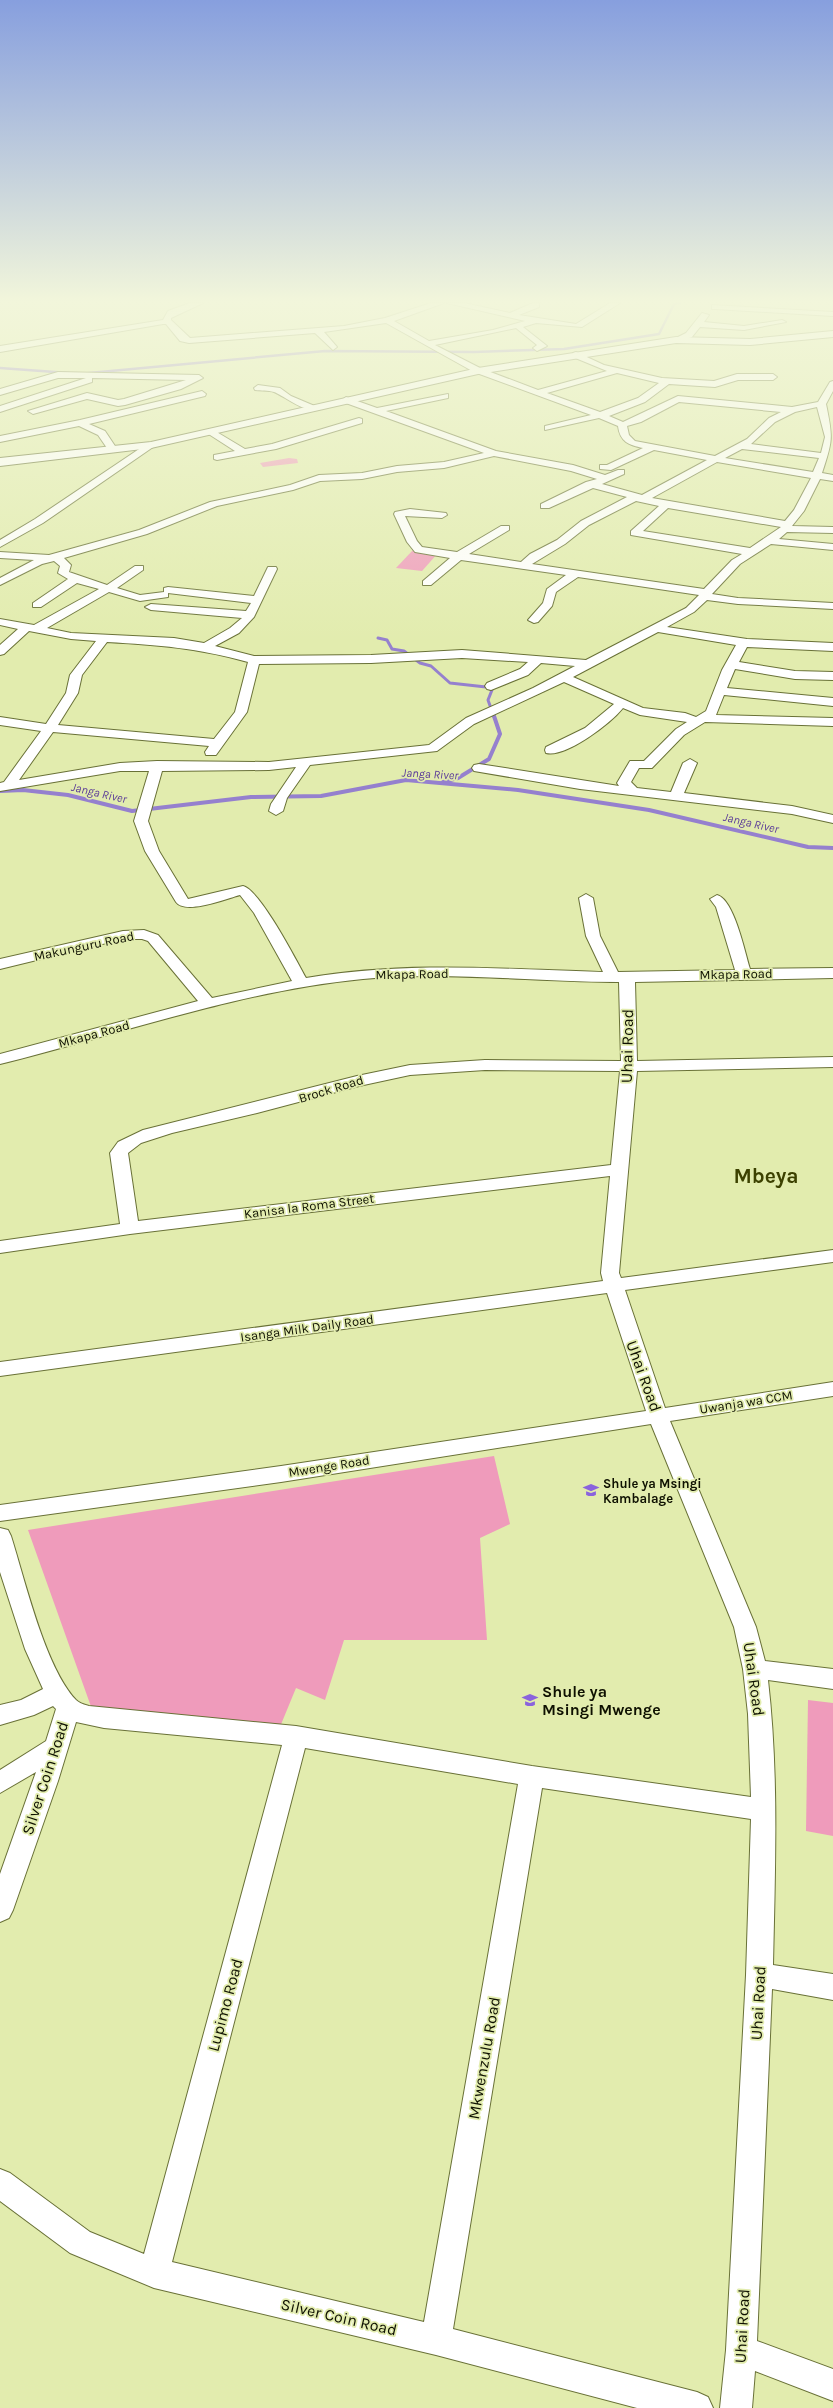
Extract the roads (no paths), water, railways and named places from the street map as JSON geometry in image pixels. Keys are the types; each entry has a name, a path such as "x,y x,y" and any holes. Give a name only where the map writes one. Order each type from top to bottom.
{"street":[{"path":"0,439 113,415"},
{"path":"0,462 150,445 212,433 282,415"},
{"path":"387,415 494,453 582,471 603,478"},
{"path":"548,428 599,415"},
{"path":"602,415 622,425 647,415"},
{"path":"522,566 534,556 561,542 585,523 637,499 715,458 742,446 754,439 772,420 781,415"},
{"path":"4,786 107,768 157,765 269,766 432,748 460,730 465,724 491,710 563,677 690,610 728,569 771,541 787,527 798,511 827,454 830,437 825,415"},
{"path":"217,457 273,447 359,421"},
{"path":"80,423 102,433 112,449"},
{"path":"622,425 624,436 628,441 651,448 833,478"},
{"path":"212,433 245,453"},
{"path":"0,544 40,521 150,445"},
{"path":"742,446 827,454"},
{"path":"582,471 594,465 608,468 651,448"},
{"path":"0,582 31,565 143,532 214,504 293,487 319,478 362,476 397,469 451,464 494,453"},
{"path":"545,506 603,478 621,472"},
{"path":"590,484 637,499 666,505 787,527 833,530"},
{"path":"666,505 635,533 752,552"},
{"path":"442,515 410,512 399,514 414,546 419,550 460,555 706,594 732,600 833,606"},
{"path":"427,583 460,555 505,528"},
{"path":"771,541 833,547"},
{"path":"0,555 54,557 66,565 63,573 76,579 140,598 166,592 258,600"},
{"path":"0,651 30,629 109,588 139,568"},
{"path":"206,647 236,630 250,615 258,600 261,588 272,569"},
{"path":"534,620 548,604 551,591 575,574"},
{"path":"37,605 76,579"},
{"path":"151,607 250,615"},
{"path":"0,622 71,636 148,639 206,647 254,660 402,657 416,655 487,655 586,664"},
{"path":"657,628 706,638 743,642 833,647"},
{"path":"4,786 50,728 70,697 76,675 104,638"},
{"path":"629,790 631,787 624,783 635,764 647,765 680,732 711,713 743,642"},
{"path":"491,686 524,672 538,659"},
{"path":"201,766 241,712 254,660"},
{"path":"732,665 833,702"},
{"path":"792,687 833,676"},
{"path":"563,677 621,703 650,714 685,716 701,720 785,720 833,722"},
{"path":"785,720 792,687"},
{"path":"721,691 792,687 833,687"},
{"path":"551,750 573,742 607,717 621,703"},
{"path":"0,721 50,728 217,743"},
{"path":"278,802 298,777 305,763"},
{"path":"676,796 690,763"},
{"path":"157,765 146,810 141,821 152,851 185,904 243,890 260,912 302,984"},
{"path":"479,768 580,785 792,810 833,818"},
{"path":"586,898 593,936 620,977"},
{"path":"717,899 723,907 744,974"},
{"name":"Makunguru Road","path":"0,964 123,935 144,934 153,938 209,1004"},
{"name":"Mkapa Road","path":"0,1059 209,1004 302,984 346,977 395,974 620,977 833,973"},
{"name":"Uhai Road","path":"620,977 629,1066 610,1273 613,1287 658,1416 745,1627 755,1669 764,1810 759,1975 741,2350 736,2408"},
{"path":"629,1066 833,1062"},
{"name":"Brock Road","path":"130,1228 118,1153 125,1145 146,1136 190,1124 270,1107 356,1080 391,1073 482,1065 629,1066"},
{"name":"Kanisa la Roma Street","path":"0,1247 130,1228 619,1169"},
{"name":"Isanga Milk Daily Road","path":"0,1369 833,1256"},
{"name":"Uwanja wa CCM","path":"658,1416 833,1389"},
{"name":"Mwenge Road","path":"0,1513 282,1474 658,1416"},
{"path":"0,1536 39,1652 63,1701 87,1716 296,1736 532,1776 764,1810"},
{"path":"755,1669 833,1679"},
{"path":"0,1716 26,1708 63,1701"},
{"name":"Silver Coin Road","path":"0,1910 56,1747 63,1701"},
{"name":"Lupimo Road","path":"154,2273 296,1736"},
{"path":"0,1783 56,1747"},
{"name":"Mkwenzulu Road","path":"436,2340 532,1776"},
{"path":"759,1975 833,1987"},
{"name":"Silver Coin Road","path":"0,2183 80,2243 154,2273 436,2340 697,2408"},
{"path":"741,2350 833,2385"}],"waterway":[{"path":"378,638 387,640 392,649 404,651 420,663 431,666 450,683 486,687 492,690 488,700 494,717"},
{"path":"443,782 458,778 489,759 500,734 494,716"},
{"name":"Janga River","path":"0,791 23,790 68,795 132,811 251,797 321,796 406,780 518,790 649,810 808,847 833,848"}],"place":[{"name":"Shule ya Msingi Kambalage","path":"591,1490"},
{"name":"Shule ya Msingi Mwenge","path":"530,1700"}],"district":[{"name":"Mbeya","path":"766,1176"}]}
